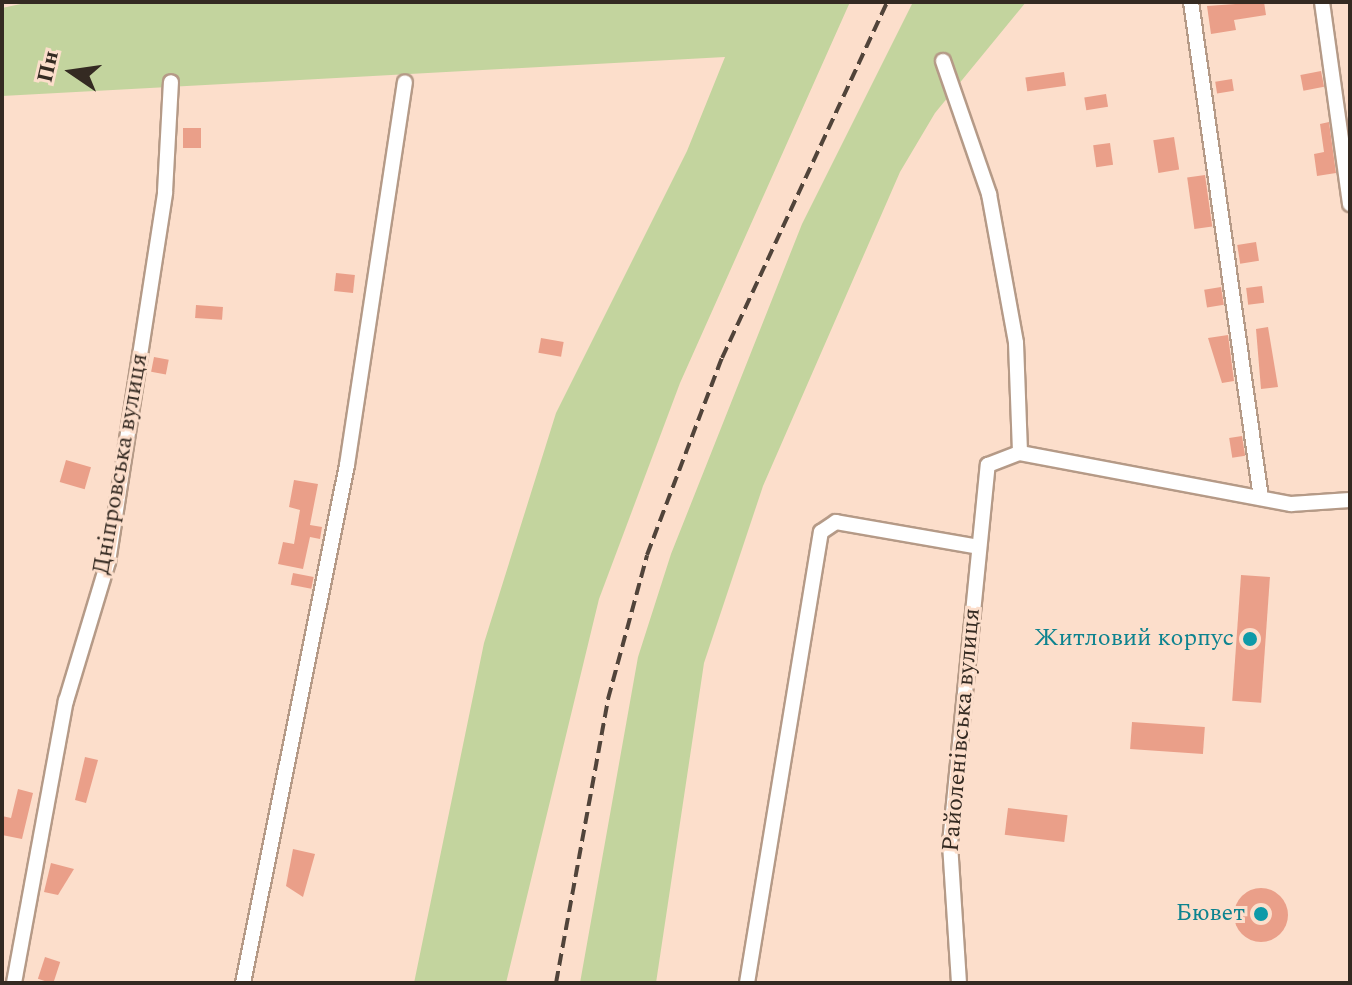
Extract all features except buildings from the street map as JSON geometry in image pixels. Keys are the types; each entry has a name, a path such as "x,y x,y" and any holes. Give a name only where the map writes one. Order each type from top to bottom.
{"street":[{"path":"1191,2 1261,498"},
{"path":"1322,2 1350,204"},
{"path":"943,61 964,139 989,194 1016,343 1020,453 1261,498 1350,500"},
{"name":"Дніпровська вулиця","path":"14,983 66,701 108,562 165,192 171,82"},
{"path":"243,983 347,465 405,82"},
{"name":"Райоленівська вулиця","path":"959,983 950,886 979,547 982,477 997,456 1020,453"},
{"path":"747,983 821,532 836,522 979,547"}],"green space":[{"path":"30,2 850,2 680,383 599,599 506,983 414,983 484,643 556,413 687,151 725,57 2,96 2,8"},
{"path":"913,2 1026,2 935,113 900,172 763,486 704,663 656,983 580,983 638,657 671,554 802,224"}],"railway":[{"path":"556,983 608,699 647,555 722,358 887,2"}],"place":[{"name":"Житловий корпус","path":"1250,639"},
{"name":"Бювет","path":"1261,914"}]}
